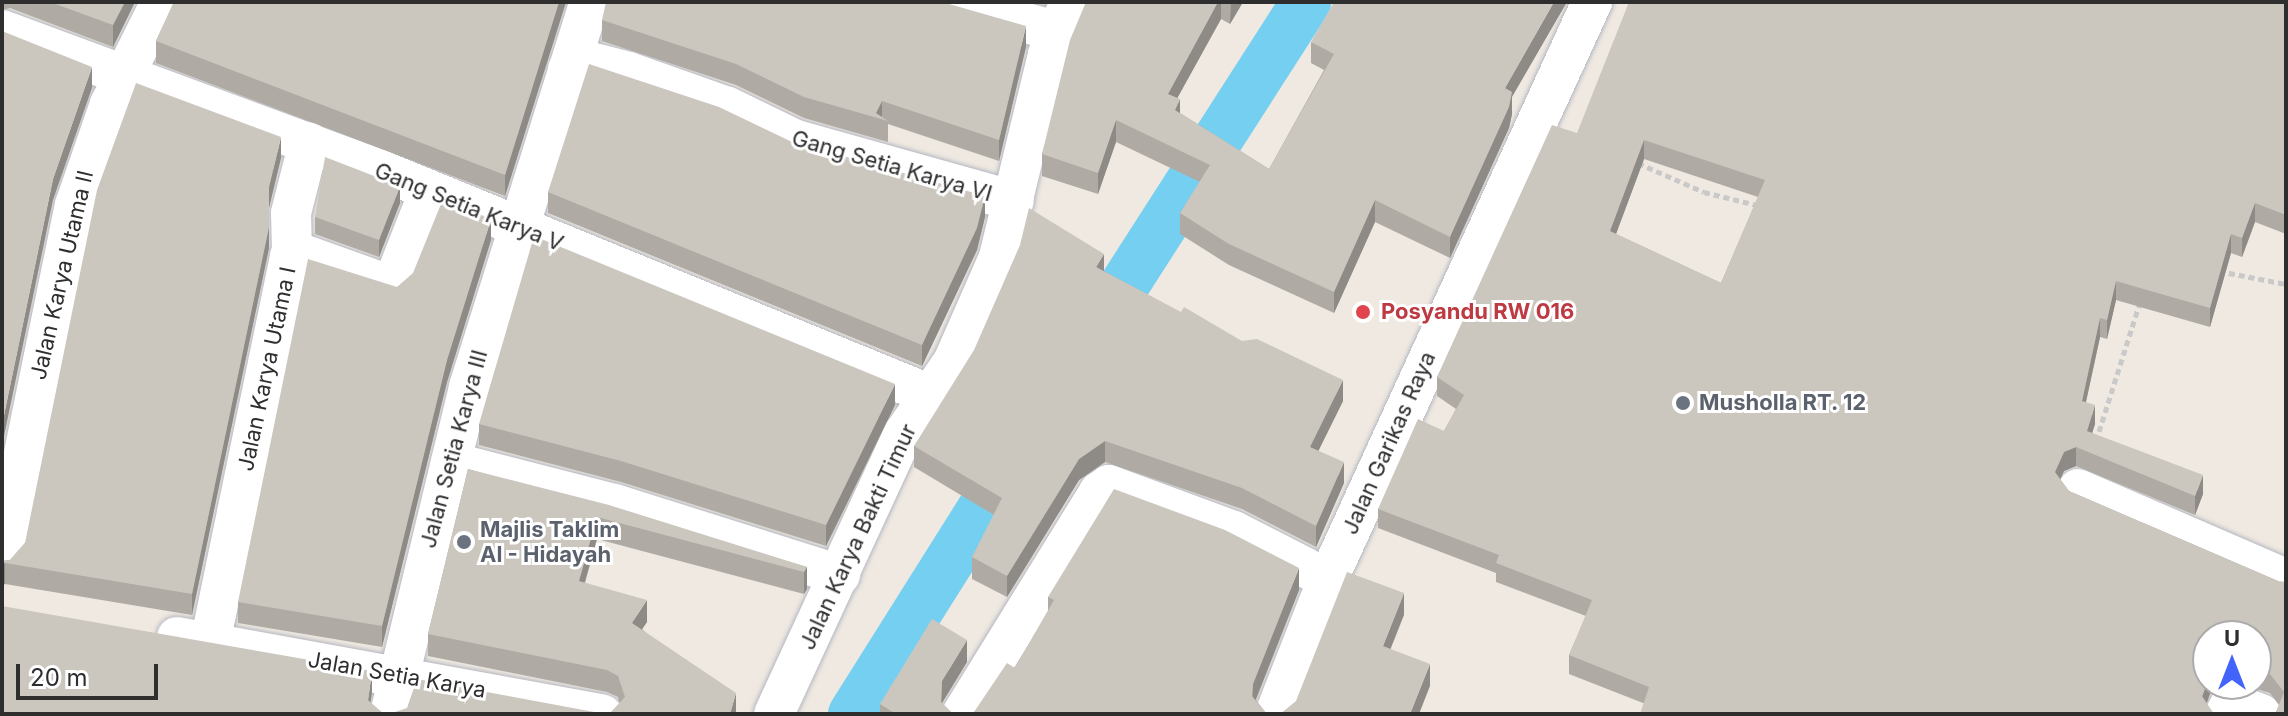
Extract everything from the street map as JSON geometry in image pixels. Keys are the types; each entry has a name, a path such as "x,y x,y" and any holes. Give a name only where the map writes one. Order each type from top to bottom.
{"street":[{"name":"Jalan Karya Utama II","path":"2,560 75,205 110,104 161,2"},
{"path":"518,228 590,2"},
{"path":"949,2 1063,16"},
{"name":"Jalan Garikas Raya","path":"1275,714 1328,579 1405,428 1592,2"},
{"name":"Jalan Karya Bakti Timur","path":"774,714 904,433 953,362 999,257 1063,16"},
{"name":"Gang Setia Karya V","path":"2,30 128,73 309,142 931,395"},
{"name":"Gang Setia Karya VI","path":"568,69 587,61 629,72 728,107 796,140 1014,201"},
{"path":"292,253 291,213 309,142"},
{"name":"Jalan Karya Utama I","path":"210,643 292,253 392,286 429,192"},
{"name":"Jalan Setia Karya III","path":"390,714 451,462 518,228"},
{"path":"451,462 615,504 840,575"},
{"path":"962,714 1099,492 1109,485 1234,531 1328,579"},
{"path":"2078,489 2286,579"},
{"name":"Jalan Setia Karya","path":"136,630 398,673 602,714"}],"path":[{"path":"1635,162 1704,192 1766,208"},
{"path":"2206,270 2286,284"},
{"path":"2078,489 2127,355 2142,294"}],"building":[{"path":"50,2 125,2 113,25"},
{"path":"174,2 559,2 505,175 156,41"},
{"path":"606,2 942,2 1026,26 999,140 882,101 876,113 888,121 804,97 736,64 602,20"},
{"path":"1086,2 1218,2 1168,94 1180,99 1175,110 1269,169 1334,54 1311,42 1334,2 1554,2 1505,88 1512,92 1509,107 1450,237 1375,200 1334,292 1229,244 1180,213 1210,165 1116,120 1098,173 1042,154 1070,40"},
{"path":"1629,2 2286,2 2286,215 2255,203 2242,238 2231,234 2210,308 2116,281 2107,320 2100,318 2082,401 2095,405 2087,431 2203,475 2195,496 2076,447 2064,452 2055,472 2069,491 2286,582 2286,714 2272,714 2276,712 2284,692 2272,677 2272,620 2192,620 2192,700 2205,700 2214,714 1640,714 1649,687 1569,655 1592,600 1496,563 1499,555 1378,509 1418,419 1444,431 1464,395 1437,377 1552,125 1577,133","holes":["1644,140 1765,180 1721,283 1610,231"]},
{"path":"2,31 92,67 53,179 2,425"},
{"path":"589,64 719,107 790,141 985,196 977,228 922,345 548,192"},
{"path":"136,83 281,137 269,187 269,227 192,594 2,564 2,561 10,560 25,543 97,190"},
{"path":"325,157 400,186 379,240 315,217"},
{"path":"443,199 491,219 447,360 382,626 238,602 308,259 397,287 413,273"},
{"path":"1029,208 1104,254 1096,267 1181,312 1184,307 1242,341 1257,339 1343,380 1310,447 1344,462 1316,526 1242,488 1105,441 1079,459 1007,576 972,557 1002,498 914,446 974,350 1020,245"},
{"path":"534,236 895,384 826,525 621,461 479,424"},
{"path":"468,469 609,505 807,567 804,572 597,517 579,581 647,600 632,623 736,693 730,714 609,714 625,697 618,676 607,670 428,634"},
{"path":"1114,489 1225,530 1299,568 1253,684 1252,696 1266,713 1274,714 896,714 880,704 932,619 967,640 942,681 941,702 951,712 974,712 1007,663 1015,668 1054,600 1048,597"},
{"path":"1347,572 1404,593 1383,646 1430,664 1410,714 1280,714 1296,701"},
{"path":"2,606 372,671 368,700 384,714 2,714"},
{"path":"417,679 605,714 389,714 407,708"}],"waterway":[{"path":"1089,340 1306,2"},
{"path":"853,714 1018,452"}],"place":[{"name":"Posyandu RW 016","path":"1363,312"},
{"name":"Musholla RT. 12","path":"1683,403"},
{"name":"Majlis Taklim Al - Hidayah","path":"464,542"}]}
